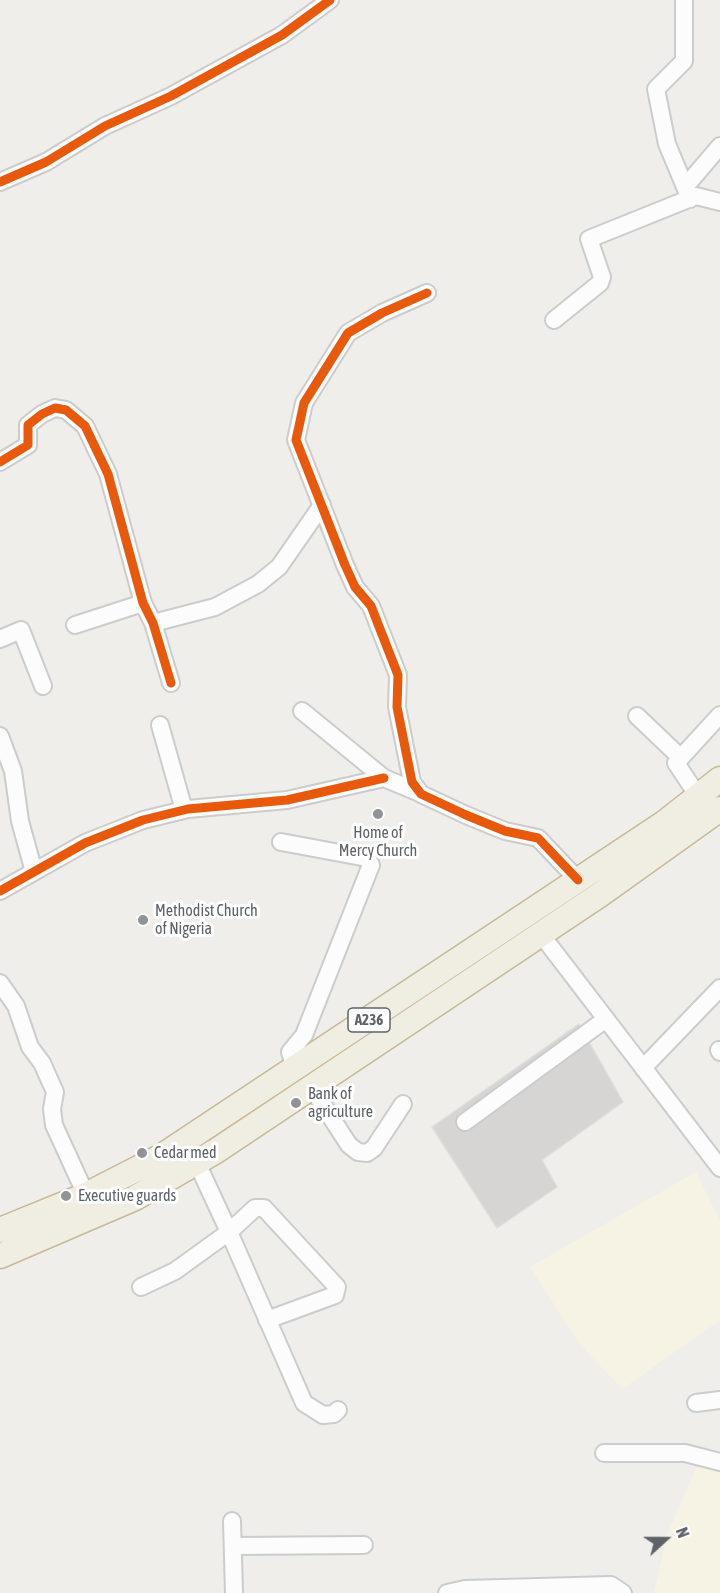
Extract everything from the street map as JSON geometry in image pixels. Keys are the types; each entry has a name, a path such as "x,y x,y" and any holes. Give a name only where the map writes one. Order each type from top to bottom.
{"highway":[{"name":"A236","path":"0,1230 86,1195 162,1156 578,880 720,779"},
{"name":"A236","path":"0,1256 96,1217 173,1178 312,1088 601,894 720,809"},
{"path":"297,1068 312,1088"},
{"path":"162,1156 173,1178"}],"street":[{"path":"0,182 46,162 105,126 171,96 282,35 330,0"},
{"path":"684,0 684,61 656,89 667,144 688,193 720,202"},
{"path":"554,320 600,283 602,277 589,239 688,193 720,146"},
{"path":"421,794 412,782 397,707 398,675 371,606 355,587 296,440 304,403 348,333 382,313 427,293"},
{"path":"0,462 28,445 28,425 42,414 55,408 66,410 85,426 108,474 143,603 153,623 171,682"},
{"path":"153,623 215,607 258,584 279,567 322,505"},
{"path":"75,625 143,603"},
{"path":"0,639 21,630 43,686"},
{"path":"302,711 384,778 505,831 538,838 578,880"},
{"path":"699,796 676,764 720,715"},
{"path":"637,716 680,757"},
{"path":"160,725 184,810"},
{"path":"0,736 13,771 20,821 34,872"},
{"path":"0,891 85,843 143,820 184,810 287,800 384,778"},
{"path":"281,842 367,858 371,865 304,1035 290,1052 297,1068"},
{"path":"540,933 720,1168"},
{"path":"0,983 16,1006 30,1047 42,1063 56,1092 52,1108 54,1125 86,1195"},
{"path":"643,1068 720,988"},
{"path":"465,1122 606,1019"},
{"path":"312,1088 349,1145 358,1152 367,1153 374,1148 403,1104"},
{"path":"197,1163 304,1403 323,1415 334,1414 338,1410"},
{"path":"141,1287 175,1271 228,1232 255,1208 261,1206 337,1287 335,1295 267,1320"},
{"path":"696,1403 720,1400"},
{"path":"604,1454 685,1452 720,1462"},
{"path":"232,1521 234,1593"},
{"path":"233,1546 364,1545"},
{"path":"447,1593 465,1589 611,1586 623,1593"}],"shaded area":[{"path":"696,1172 720,1221 720,1320 622,1389 580,1344 530,1267"},
{"path":"701,1457 720,1460 720,1593 654,1593 667,1535"}],"building":[{"path":"579,1024 623,1102 542,1160 557,1187 497,1228 432,1127"}],"cycle path":[{"path":"0,182 46,162 105,126 171,96 282,35 330,0"},
{"path":"427,293 382,313 348,333 304,403 296,440 345,565 355,587 371,606 398,675 397,707 412,782 421,794 466,815 505,831 538,838 578,880"},
{"path":"0,462 28,445 28,425 42,414 55,408 66,410 85,426 108,474 143,603 153,623 171,683"},
{"path":"0,891 85,843 143,820 188,809 287,800 384,778"}],"place":[{"name":"Home of Mercy Church","path":"378,814"},
{"name":"Methodist Church of Nigeria","path":"143,920"},
{"name":"Bank of agriculture","path":"296,1103"},
{"name":"Cedar med","path":"142,1153"},
{"name":"Executive guards","path":"66,1196"}]}
